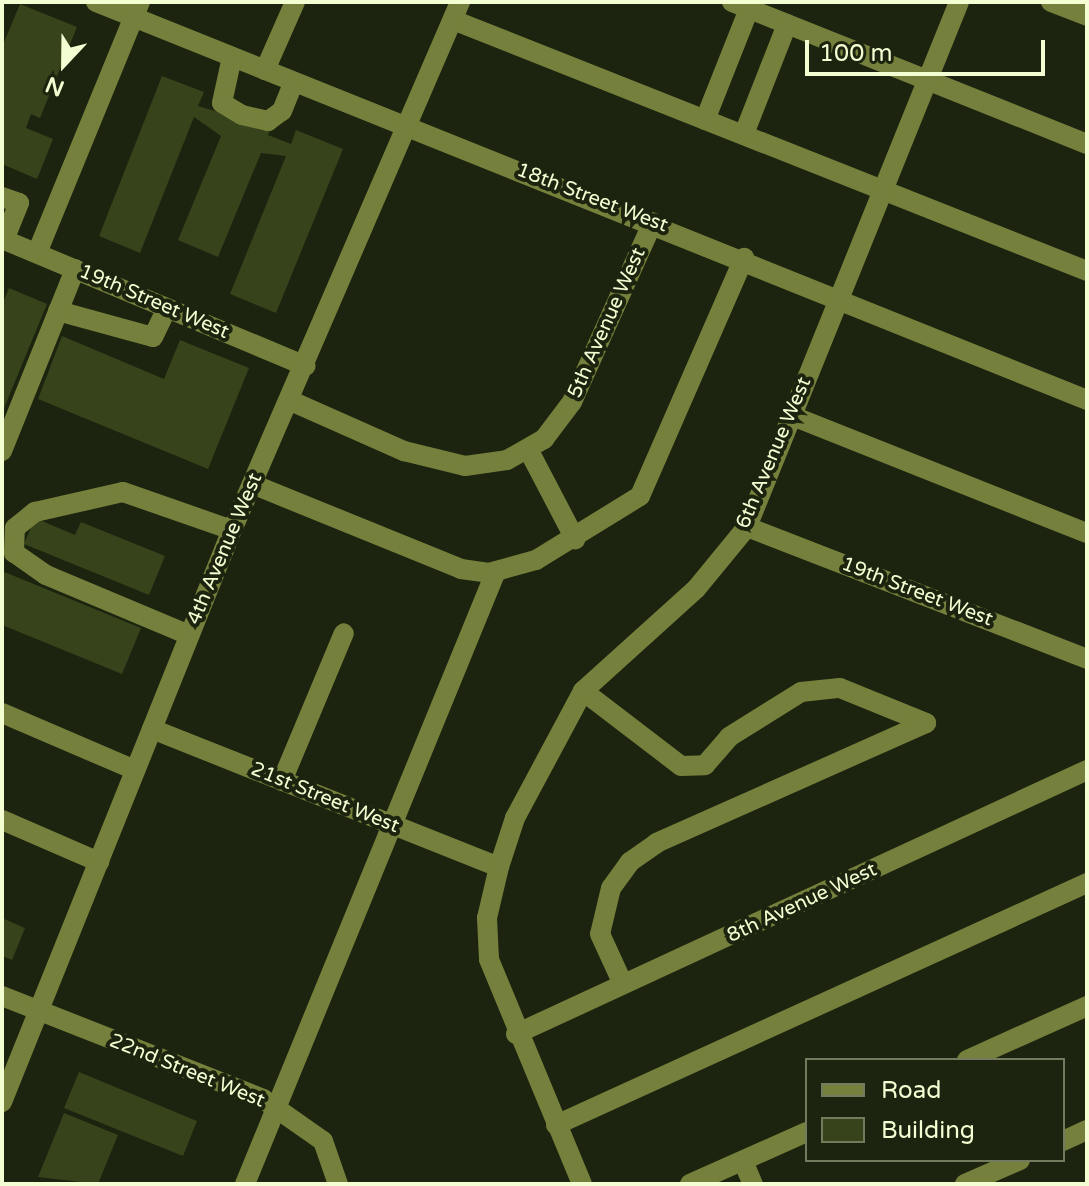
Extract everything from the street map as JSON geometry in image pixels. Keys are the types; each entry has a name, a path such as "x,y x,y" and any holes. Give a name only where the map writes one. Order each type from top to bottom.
{"street":[{"name":"18th Street West","path":"96,2 137,10 232,57 744,258 1087,400"},
{"path":"265,70 295,2"},
{"name":"6th Avenue West","path":"582,1184 516,1034 489,959 487,918 499,867 515,818 583,691 696,589 747,527 959,2"},
{"path":"1051,2 1087,16"},
{"path":"705,120 741,5 1087,144"},
{"path":"37,253 137,10"},
{"path":"456,11 705,120 1087,271"},
{"name":"4th Avenue West","path":"2,1102 232,530 291,401 456,11"},
{"path":"744,134 787,24"},
{"path":"232,57 222,103 242,115 268,121 282,111 294,82"},
{"path":"2,197 19,203 3,240"},
{"name":"5th Avenue West","path":"528,449 558,421 653,222"},
{"name":"19th Street West","path":"3,240 306,366"},
{"path":"252,484 461,569 496,571 575,539 640,496 744,258"},
{"path":"2,451 75,269"},
{"path":"58,311 153,337 167,308"},
{"path":"291,401 404,451 465,466 528,449 575,539"},
{"path":"790,415 1087,533"},
{"path":"189,635 46,575 14,553 15,528 35,512 123,492 232,530"},
{"name":"19th Street West","path":"747,527 1087,659"},
{"path":"245,1184 496,571"},
{"path":"282,781 344,633"},
{"path":"583,691 681,766 705,765 729,737 801,692 840,688 926,723 657,843 630,862 611,888 600,934 623,984"},
{"path":"2,713 135,770"},
{"name":"21st Street West","path":"152,729 499,867"},
{"name":"8th Avenue West","path":"516,1034 1087,770"},
{"path":"2,820 99,862"},
{"path":"556,1125 1087,883"},
{"name":"22nd Street West","path":"2,996 276,1108 323,1141 338,1184"},
{"path":"971,1058 1087,1006"},
{"path":"1065,1140 1087,1130"},
{"path":"690,1184 805,1133"},
{"path":"743,1161 753,1184"},
{"path":"965,1184 1015,1162"}],"building":[{"path":"20,4 77,27 40,118 31,114 26,128 53,139 37,179 2,164 2,47"},
{"path":"162,76 204,92 198,106 271,128 268,135 291,144 296,130 343,149 276,313 230,294 286,156 261,153 218,257 178,240 221,136 194,117 140,253 99,236"},
{"path":"9,288 47,304 2,413 2,305"},
{"path":"62,336 164,379 180,340 249,368 208,469 38,399"},
{"path":"35,518 75,535 81,522 165,556 149,595 24,544"},
{"path":"2,571 141,628 122,674 2,625"},
{"path":"2,918 25,928 12,960 2,956"},
{"path":"79,1072 197,1121 183,1156 64,1108"},
{"path":"64,1113 118,1135 98,1184 38,1177"}]}
